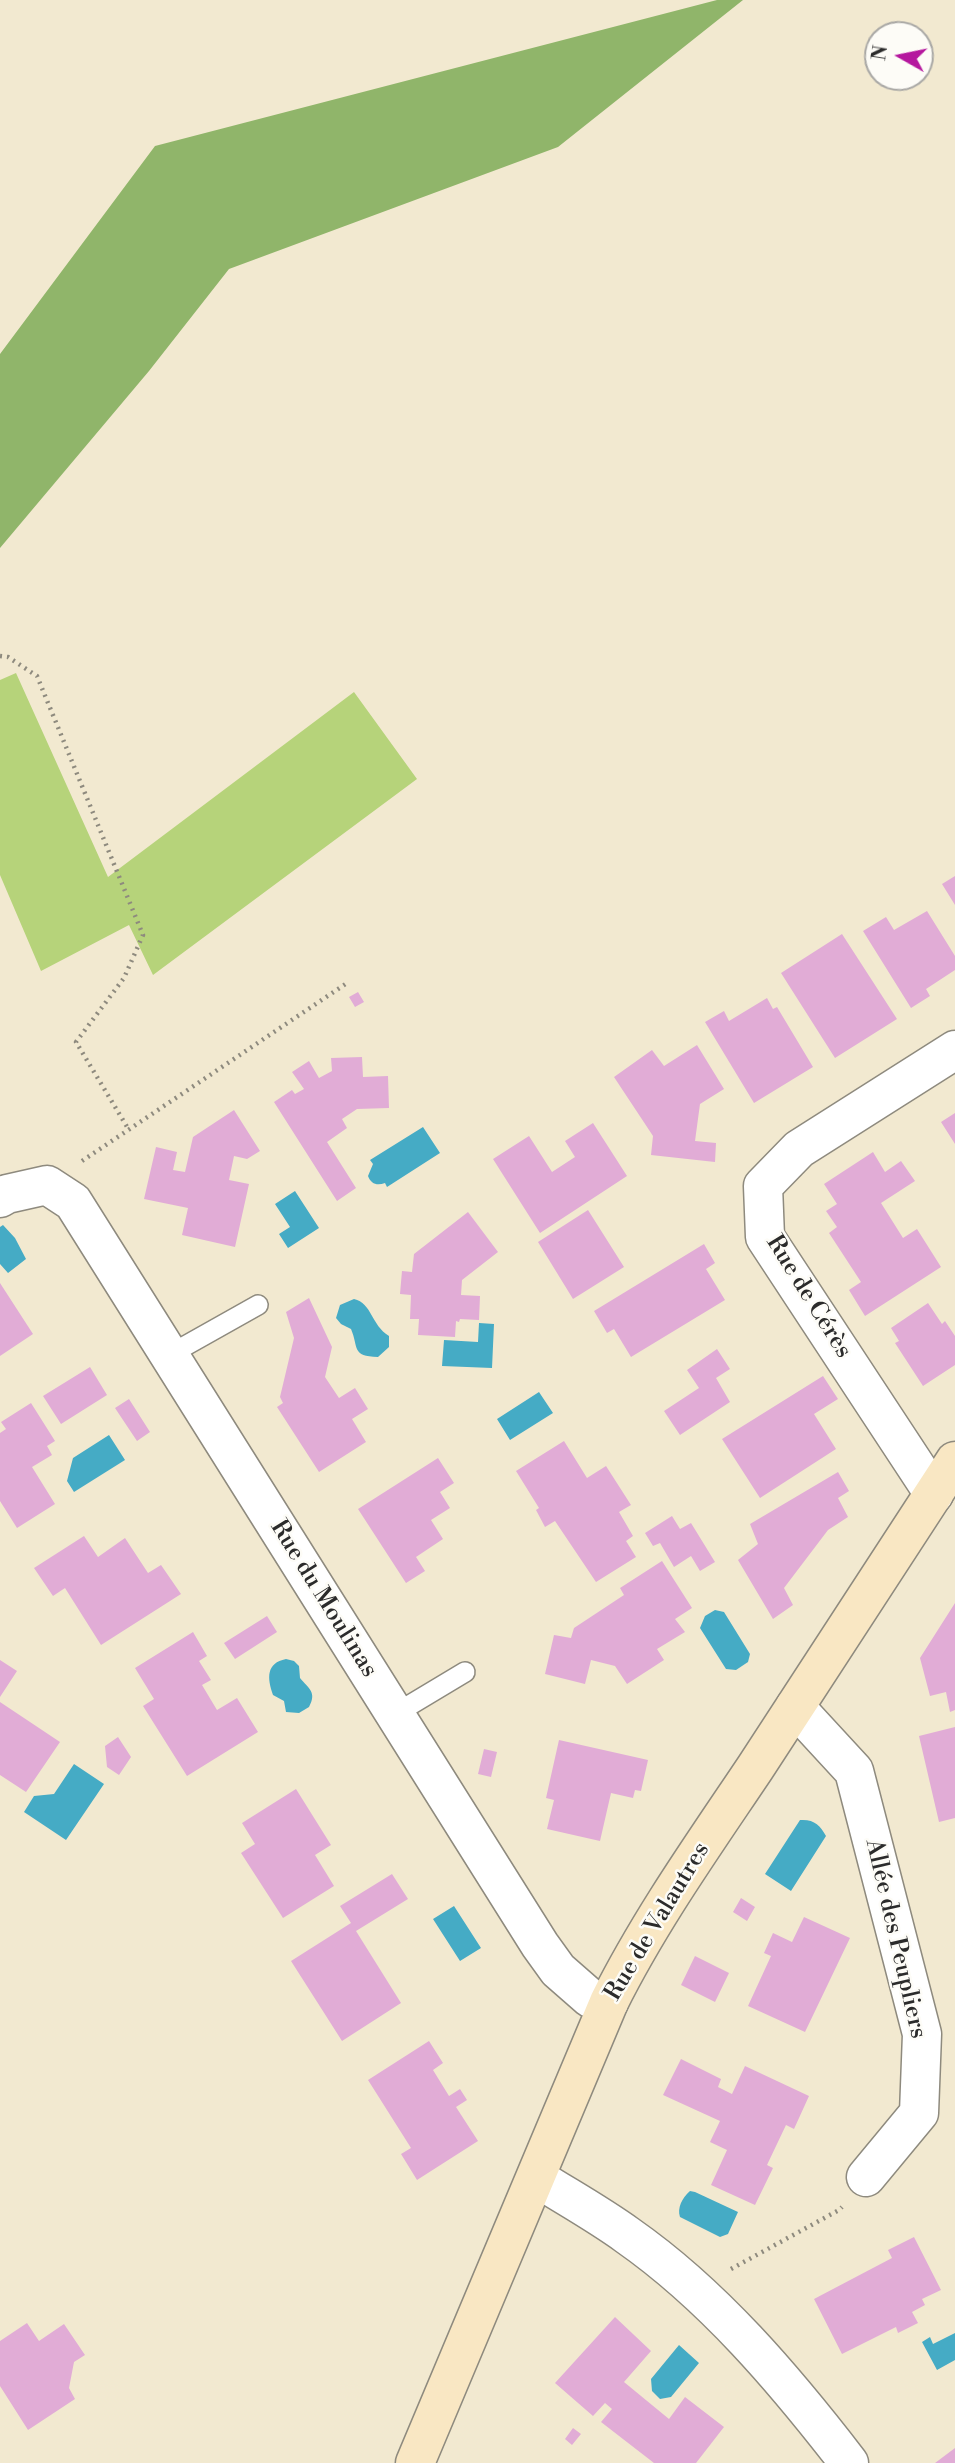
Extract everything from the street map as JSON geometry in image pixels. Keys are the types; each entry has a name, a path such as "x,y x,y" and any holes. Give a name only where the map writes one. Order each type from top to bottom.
{"street":[{"name":"Rue de Cérès","path":"934,1494 765,1237 763,1186 799,1149 955,1050"},
{"path":"0,1198 47,1185"},
{"name":"Rue du Moulinas","path":"47,1185 73,1202 540,1945 558,1970 590,1998 609,2002"},
{"name":"Rue de Valautres","path":"415,2463 609,2002 628,1965 686,1871 955,1461"},
{"name":"Allée des Peupliers","path":"795,1707 854,1771 922,2034 919,2113 866,2177"},
{"path":"537,2178 628,2235 693,2289 756,2352 849,2463"}],"lane":[{"path":"169,1355 258,1305"},
{"path":"395,1714 465,1672"}],"path":[{"path":"0,656 8,657 37,676 143,935 124,978 76,1042 129,1130"},
{"path":"47,1185 347,983"},
{"path":"693,2289 839,2210 866,2177"}],"green space":[{"path":"717,0 743,0 558,147 229,269 149,371 0,548 0,354 155,146"},
{"path":"16,673 108,877 354,692 417,779 153,975 129,925 41,971 0,875 0,680"}],"water":[{"path":"423,1127 440,1153 387,1187 385,1183 373,1183 368,1176 373,1164 370,1160"},
{"path":"295,1191 319,1228 288,1248 279,1234 290,1227 275,1204"},
{"path":"3,1225 15,1238 26,1259 8,1273 0,1264 0,1227"},
{"path":"354,1299 365,1305 378,1326 389,1336 389,1347 378,1357 360,1353 351,1329 336,1318 340,1305"},
{"path":"479,1323 494,1324 492,1368 442,1366 444,1340 478,1342"},
{"path":"539,1392 553,1413 510,1440 497,1419"},
{"path":"109,1435 125,1460 74,1492 67,1481 73,1458"},
{"path":"715,1610 724,1612 750,1654 748,1662 736,1670 726,1669 700,1628 705,1616"},
{"path":"286,1659 299,1666 300,1678 312,1694 309,1707 299,1713 286,1712 284,1701 273,1695 271,1689 269,1677 272,1668 279,1661"},
{"path":"74,1764 104,1784 66,1840 24,1812 34,1796 54,1794"},
{"path":"800,1820 816,1824 826,1836 791,1891 765,1874"},
{"path":"454,1906 481,1948 460,1961 433,1919"},
{"path":"690,2191 738,2212 728,2234 720,2237 680,2217 681,2203"},
{"path":"955,2333 955,2360 937,2370 922,2342 930,2337 933,2344"},
{"path":"679,2345 699,2363 671,2397 660,2399 652,2391 651,2379"}],"building":[{"path":"955,876 955,905 942,884"},
{"path":"927,911 955,956 955,970 926,989 930,996 911,1008 863,931 886,917 894,930"},
{"path":"842,934 897,1019 835,1058 781,973"},
{"path":"358,992 364,1002 355,1007 349,997"},
{"path":"767,998 773,1009 777,1007 813,1067 754,1103 705,1022 724,1011 729,1021"},
{"path":"697,1045 724,1089 700,1104 695,1141 716,1143 715,1162 651,1155 653,1136 614,1077 652,1050 664,1066"},
{"path":"362,1057 363,1077 388,1076 389,1108 357,1109 342,1119 347,1128 327,1142 356,1188 337,1201 274,1102 292,1090 295,1094 304,1089 292,1072 309,1061 319,1078 332,1071 331,1058"},
{"path":"234,1110 260,1151 247,1159 234,1156 229,1180 249,1184 235,1247 182,1235 188,1208 144,1199 156,1147 177,1152 173,1170 185,1172 193,1137"},
{"path":"955,1113 955,1144 941,1122"},
{"path":"593,1123 627,1176 540,1233 493,1159 529,1136 552,1172 575,1157 565,1141"},
{"path":"873,1152 885,1172 901,1161 915,1181 881,1203 903,1238 917,1229 941,1267 865,1316 849,1290 861,1282 829,1233 837,1227 826,1211 837,1204 824,1184"},
{"path":"588,1210 624,1267 573,1299 538,1242"},
{"path":"468,1212 498,1252 462,1280 461,1295 480,1296 479,1320 456,1321 455,1337 418,1335 419,1319 410,1319 411,1295 400,1294 402,1271 412,1272 414,1254"},
{"path":"704,1244 715,1263 706,1269 725,1300 631,1357 614,1329 607,1333 594,1311"},
{"path":"0,1283 33,1334 0,1356"},
{"path":"309,1298 332,1347 325,1377 339,1398 355,1388 368,1409 352,1419 366,1442 319,1472 277,1407 283,1403 280,1397 294,1338 286,1312"},
{"path":"928,1303 942,1324 945,1321 955,1336 955,1365 923,1386 895,1343 899,1341 891,1328"},
{"path":"717,1349 730,1369 716,1378 730,1402 680,1435 664,1411 699,1388 687,1370"},
{"path":"90,1367 107,1395 61,1424 43,1396"},
{"path":"823,1376 838,1399 814,1414 836,1449 760,1498 722,1439"},
{"path":"129,1399 150,1432 137,1441 115,1408"},
{"path":"31,1403 55,1441 47,1446 52,1455 32,1467 55,1504 17,1528 0,1501 0,1433 6,1429 1,1422"},
{"path":"564,1441 587,1478 606,1466 631,1505 619,1512 633,1536 626,1541 636,1557 596,1582 555,1521 545,1527 536,1510 539,1508 516,1471"},
{"path":"438,1458 454,1483 440,1492 450,1508 431,1520 443,1539 416,1557 425,1571 406,1583 358,1509"},
{"path":"838,1472 849,1491 838,1498 848,1517 828,1530 784,1588 793,1605 773,1619 738,1560 758,1544 750,1524"},
{"path":"672,1516 680,1529 691,1523 715,1562 700,1571 691,1556 674,1567 660,1543 653,1546 645,1533"},
{"path":"84,1536 98,1557 125,1538 148,1573 161,1565 181,1594 101,1645 65,1588 53,1596 34,1568"},
{"path":"662,1561 692,1608 675,1619 685,1632 657,1649 664,1660 627,1684 615,1666 591,1660 585,1684 545,1674 554,1635 571,1638 574,1628 624,1595 620,1588"},
{"path":"955,1603 955,1710 950,1712 946,1692 930,1696 920,1658"},
{"path":"267,1616 277,1632 235,1659 224,1643"},
{"path":"193,1632 207,1656 199,1661 211,1680 202,1685 217,1710 237,1698 258,1732 187,1776 143,1706 154,1699 135,1668"},
{"path":"0,1660 17,1671 0,1697"},
{"path":"0,1702 60,1742 26,1792 0,1775"},
{"path":"955,1727 955,1818 939,1822 919,1736"},
{"path":"118,1737 131,1757 119,1775 107,1767 105,1746"},
{"path":"559,1740 648,1760 641,1791 635,1790 633,1798 611,1793 600,1841 547,1829 554,1800 546,1798"},
{"path":"484,1749 497,1752 491,1777 478,1774"},
{"path":"296,1789 331,1845 315,1855 334,1886 283,1918 241,1853 255,1844 242,1823"},
{"path":"392,1874 408,1899 356,1931 401,2003 342,2041 291,1961 351,1923 340,1906"},
{"path":"741,1898 755,1907 747,1921 733,1912"},
{"path":"804,1917 850,1938 805,2032 748,2006 771,1956 764,1953 773,1933 792,1942"},
{"path":"695,1956 729,1973 715,2002 681,1985"},
{"path":"429,2041 443,2063 433,2070 449,2096 460,2089 467,2100 456,2107 478,2141 417,2180 401,2154 411,2148 368,2080"},
{"path":"681,2059 721,2079 718,2087 732,2094 745,2066 809,2096 794,2129 786,2125 767,2165 773,2168 755,2205 711,2185 727,2150 710,2142 720,2121 663,2095"},
{"path":"914,2237 941,2290 922,2299 925,2305 912,2312 918,2323 898,2333 896,2327 842,2354 814,2299 892,2258 888,2250"},
{"path":"615,2317 651,2351 624,2382 669,2419 685,2397 724,2427 696,2463 654,2463 601,2422 612,2409 605,2403 593,2416 555,2383"},
{"path":"27,2323 39,2341 64,2324 85,2355 74,2362 69,2388 75,2399 28,2430 0,2386 0,2341"},
{"path":"573,2428 581,2434 572,2445 565,2439"},
{"path":"955,2448 955,2463 935,2463"}]}
